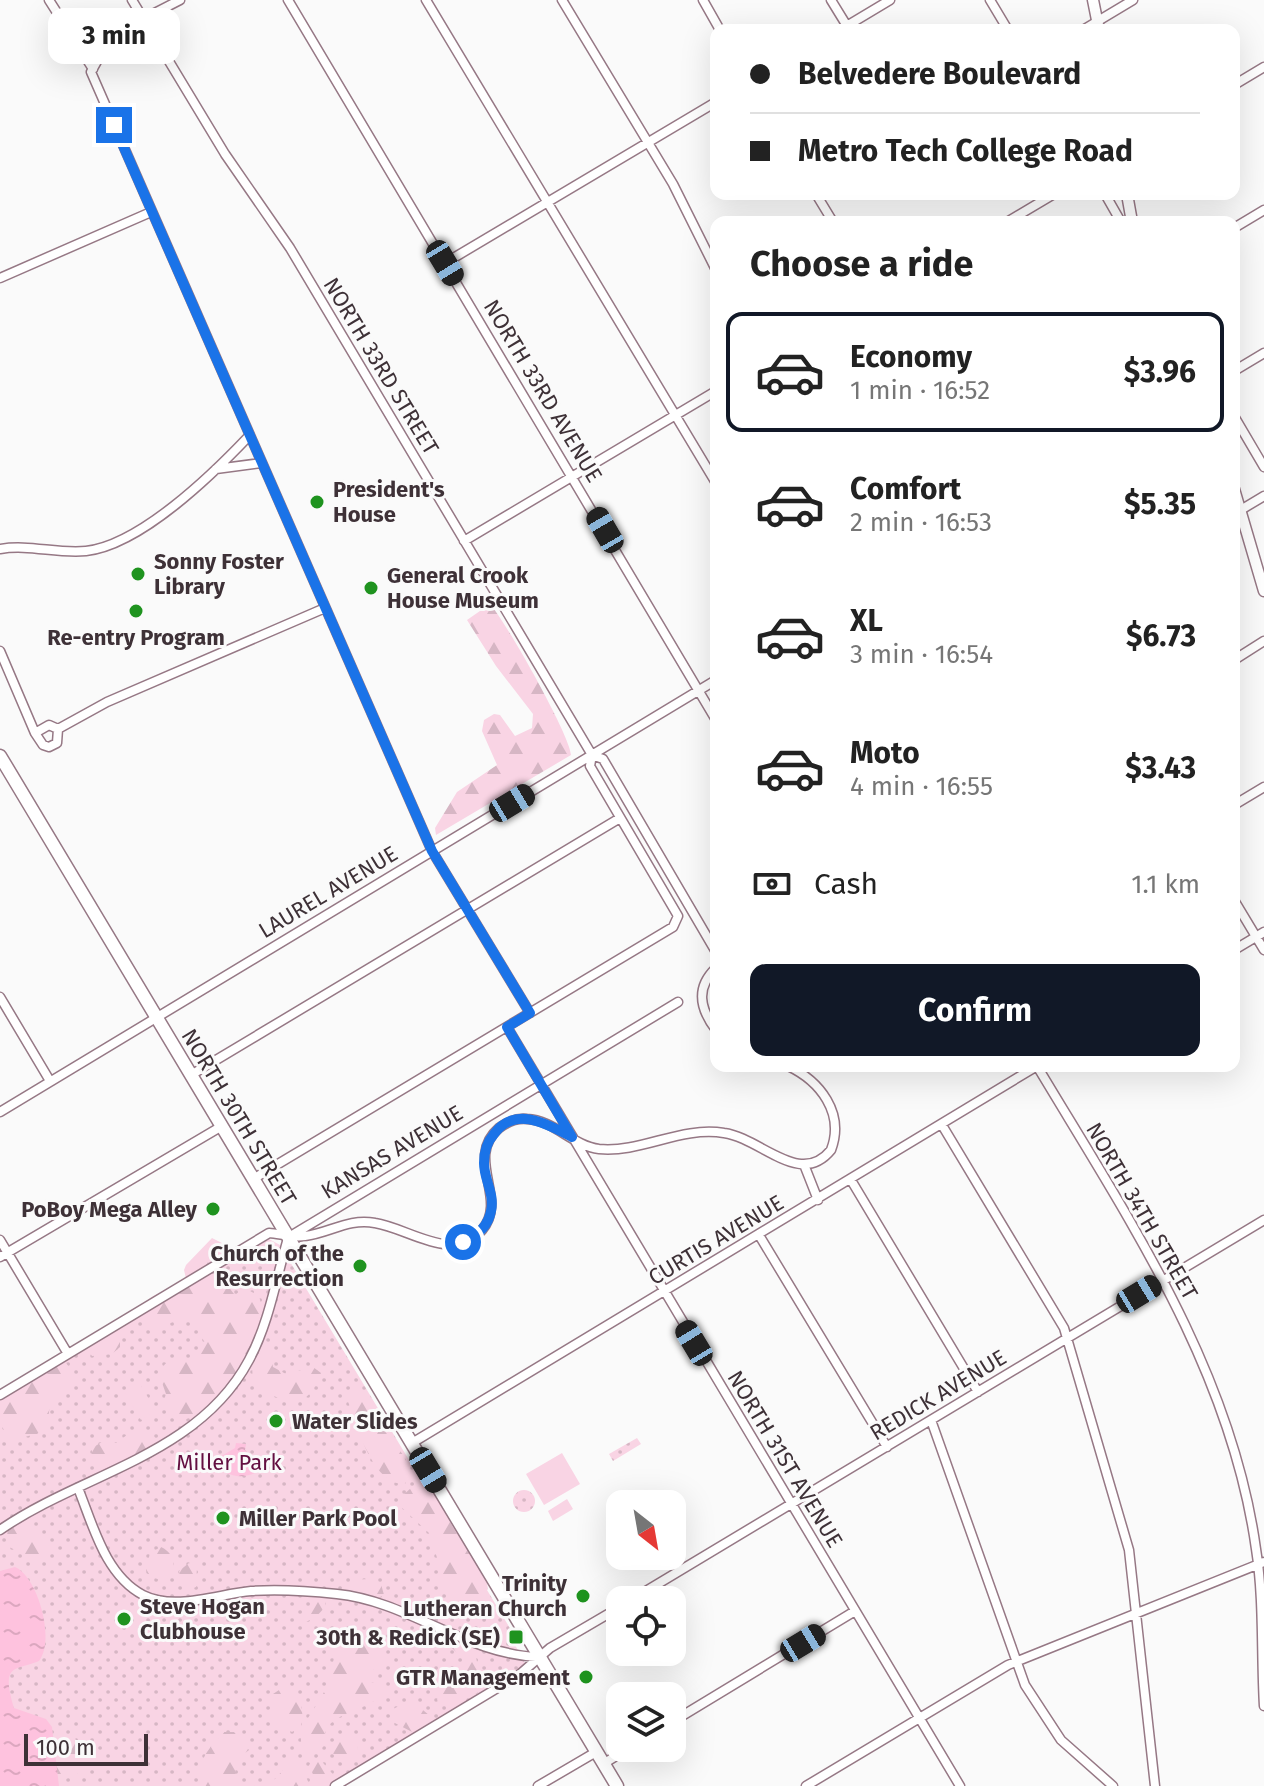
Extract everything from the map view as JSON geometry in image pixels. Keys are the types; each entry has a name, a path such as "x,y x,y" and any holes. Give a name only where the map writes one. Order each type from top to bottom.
{"highway":[{"name":"NORTH 30TH STREET","path":"0,756 617,1786"}],"main road":[{"path":"1093,0 1098,24"},
{"path":"1240,524 1264,591"}],"street":[{"path":"49,0 93,69"},
{"name":"NORTH 33RD STREET","path":"132,0 225,154 290,248 592,755 603,759 710,940"},
{"path":"143,19 180,0"},
{"name":"NORTH 33RD AVENUE","path":"288,0 574,476 710,710"},
{"path":"426,0 710,473"},
{"path":"562,0 648,142 710,259"},
{"path":"703,0 717,24"},
{"path":"831,0 842,24"},
{"path":"851,24 890,0"},
{"path":"990,0 1004,24"},
{"path":"1101,24 1133,0"},
{"path":"106,45 91,72 249,436 432,851 530,1013 253,1179"},
{"path":"1240,81 1264,67"},
{"path":"445,263 710,106"},
{"path":"1017,216 1044,200"},
{"path":"1240,224 1264,210"},
{"path":"0,278 151,212"},
{"path":"1240,367 1264,353"},
{"path":"464,541 710,395"},
{"path":"1240,426 1264,467"},
{"path":"0,549 24,546 72,552 119,542 143,529 249,436"},
{"path":"215,469 261,463"},
{"path":"1240,511 1264,496"},
{"path":"58,729 107,702 325,608"},
{"path":"1240,656 1264,641"},
{"path":"0,651 43,745 49,747 57,743 58,729"},
{"name":"LAUREL AVENUE","path":"0,1112 710,683"},
{"path":"35,733 49,725 58,729"},
{"name":"NORTH 33RD STREET","path":"530,1013 678,921 590,766 592,755"},
{"path":"1240,801 1264,787"},
{"path":"191,1075 620,818"},
{"path":"1240,908 1260,934 1264,950"},
{"path":"1240,946 1260,934"},
{"path":"710,975 703,984 701,996 710,1020"},
{"path":"0,997 50,1081"},
{"name":"KANSAS AVENUE","path":"0,1395 263,1236 270,1233 289,1237 678,1002"},
{"name":"NORTH 31ST AVENUE","path":"507,1027 960,1786"},
{"path":"796,1072 823,1094 836,1123 831,1150 805,1167"},
{"name":"CURTIS AVENUE","path":"412,1443 1027,1072"},
{"name":"NORTH 34TH STREET","path":"1041,1072 1164,1280 1228,1425 1260,1563 1264,1706"},
{"path":"0,1530 168,1442 199,1419 235,1381 258,1340 289,1237 363,1221 436,1243 463,1242 480,1233 490,1215 492,1198 484,1155 500,1127 511,1121 529,1119 593,1147 619,1149 694,1131 722,1132 805,1167 818,1200"},
{"path":"942,1125 1067,1338 1125,1530 1138,1612 1155,1786"},
{"path":"4,1254 222,1126"},
{"path":"851,1180 978,1392"},
{"name":"REDICK AVENUE","path":"655,1586 1264,1220"},
{"path":"759,1235 887,1447"},
{"path":"0,1240 4,1254 68,1354"},
{"path":"931,1420 1016,1661 1046,1721 1073,1754 1113,1786"},
{"path":"78,1488 110,1562 123,1580 144,1595 169,1602 247,1592 302,1592 361,1598 493,1649 539,1657"},
{"path":"806,1786 1016,1661 1260,1563"},
{"path":"686,1714 855,1611"},
{"path":"335,1786 517,1676 539,1657 606,1616"},
{"path":"538,1786 596,1752"}],"green space":[{"path":"490,604 536,679 571,755 436,835 435,828 457,792 497,765 482,731 484,720 494,714 500,715 515,736 532,728 533,714 496,666 467,620"},
{"path":"212,1238 222,1243 224,1275 234,1294 250,1291 259,1296 264,1315 262,1341 268,1342 273,1367 286,1374 313,1367 321,1373 306,1397 290,1401 267,1392 256,1382 252,1371 255,1357 223,1401 178,1423 162,1406 166,1394 159,1374 165,1364 199,1356 205,1343 195,1325 184,1318 156,1328 141,1315 151,1297 187,1283 186,1265"},
{"name":"Miller Park","path":"269,1239 280,1245 514,1635 515,1645 525,1663 518,1671 326,1786 0,1786 0,1400"},
{"path":"111,1325 120,1331 120,1347 112,1354 92,1356 88,1350 100,1330"},
{"path":"64,1360 71,1370 70,1387 50,1405 47,1426 37,1434 11,1440 0,1424 0,1399 19,1378"},
{"path":"140,1384 156,1411 141,1420 125,1393"},
{"path":"355,1390 369,1396 382,1427 406,1461 409,1469 405,1484 393,1482 383,1475 367,1451 347,1399"},
{"path":"131,1432 153,1435 159,1444 124,1460 113,1476 104,1478 92,1462 92,1448 102,1442 116,1443"},
{"path":"637,1438 641,1444 613,1461 609,1454"},
{"path":"562,1453 580,1484 544,1505 526,1474"},
{"path":"411,1488 424,1488 436,1494 486,1578 488,1589 478,1600 452,1599 440,1590 441,1570 429,1533 400,1506 401,1497"},
{"path":"524,1490 532,1493 535,1501 532,1509 524,1512 516,1509 513,1501 516,1493"},
{"path":"567,1499 573,1509 553,1521 548,1511"},
{"path":"17,1521 30,1522 47,1541 49,1549 42,1559 34,1559 9,1547 6,1539 9,1526"},
{"path":"161,1547 169,1553 174,1564 170,1578 161,1580 149,1576 146,1570 150,1553"},
{"path":"189,1563 197,1566 196,1587 191,1589 182,1582 179,1571"},
{"path":"368,1579 381,1584 384,1595 376,1599 353,1591 353,1580"},
{"path":"324,1597 326,1606 315,1618 303,1623 300,1617 311,1605 309,1600"},
{"path":"349,1629 368,1637 382,1649 383,1662 367,1675 371,1682 383,1685 384,1694 331,1723 326,1730 323,1747 308,1755 301,1739 302,1731 326,1687 338,1636"},
{"path":"454,1635 474,1647 479,1672 489,1681 468,1698 441,1704 437,1700 444,1685 458,1680 463,1670 462,1657 444,1641 446,1637"},
{"path":"282,1688 294,1694 302,1708 301,1726 292,1732 278,1724 270,1712 273,1694"},
{"path":"411,1700 436,1721 431,1733 416,1734 391,1721 393,1709"},
{"path":"224,1732 234,1732 249,1750 235,1761 236,1786 202,1786 202,1762"},
{"path":"66,1734 75,1737 82,1764 77,1775 59,1781 56,1779 54,1739"},
{"path":"345,1735 354,1739 358,1748 354,1757 345,1761 336,1757 332,1748 336,1739"},
{"path":"318,1757 337,1779 337,1786 318,1786 309,1765"},
{"path":"292,1760 301,1765 310,1786 254,1786 275,1779"}],"water":[{"path":"236,1443 246,1444 245,1450 262,1469 249,1475 236,1476 218,1467 213,1461 235,1448"},
{"path":"15,1567 23,1573 37,1595 46,1638 39,1661 13,1671 10,1693 14,1708 46,1719 52,1727 59,1786 0,1786 0,1571"}],"place":[{"name":"President's House","path":"317,502"},
{"name":"Sonny Foster Library","path":"138,574"},
{"name":"General Crook House Museum","path":"371,588"},
{"name":"Re-entry Program","path":"136,611"},
{"name":"PoBoy Mega Alley","path":"213,1209"},
{"name":"Church of the Resurrection","path":"360,1266"},
{"name":"Water Slides","path":"276,1421"},
{"name":"Miller Park Pool","path":"223,1518"},
{"name":"Trinity Lutheran Church","path":"583,1596"},
{"name":"Steve Hogan Clubhouse","path":"124,1619"},
{"name":"30th & Redick (SE)","path":"516,1637"},
{"name":"GTR Management","path":"586,1677"}],"route":[{"path":"114,125 432,851 530,1013 507,1027 572,1137 529,1119 511,1121 500,1127 488,1142 484,1155 492,1198 490,1215 480,1233 463,1242"}]}
